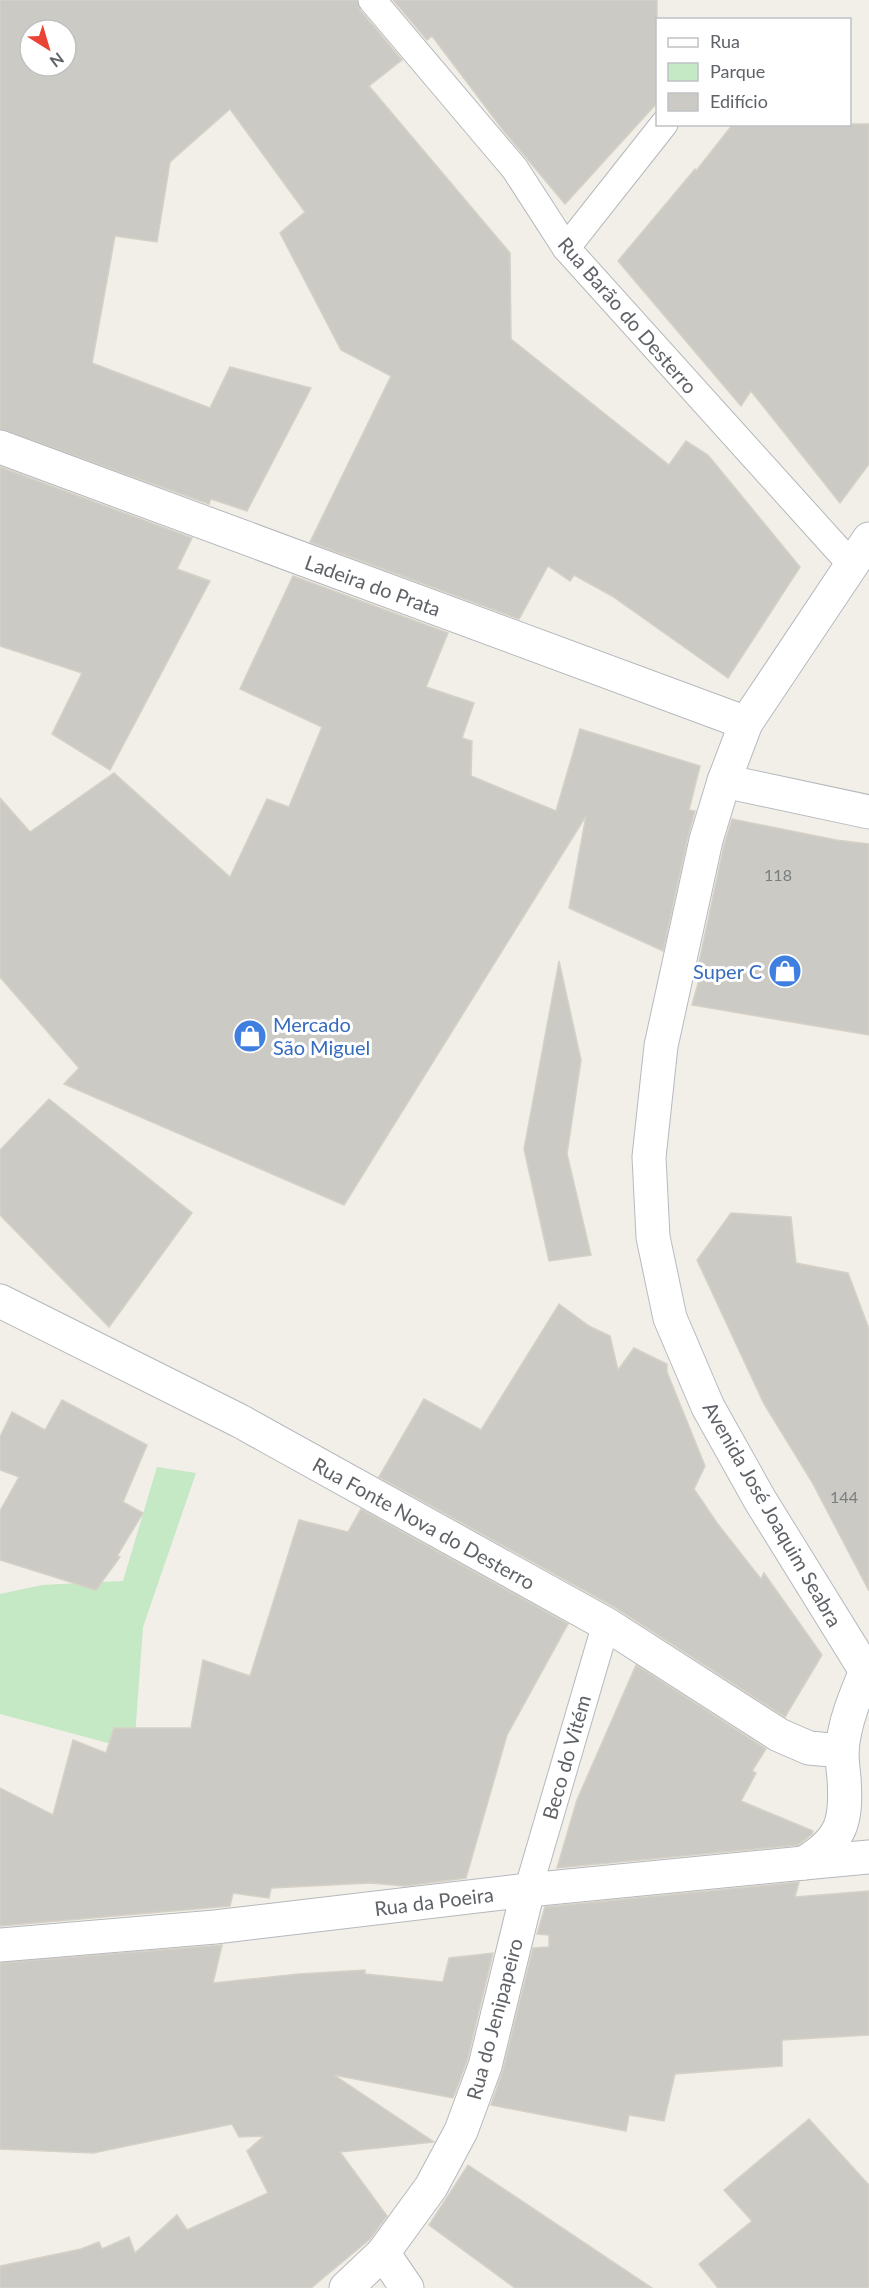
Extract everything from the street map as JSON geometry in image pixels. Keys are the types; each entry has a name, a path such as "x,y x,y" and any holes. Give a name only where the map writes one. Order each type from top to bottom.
{"street":[{"name":"Ladeira do Prata","path":"0,447 746,723"},
{"name":"Avenida José Joaquim Seabra","path":"860,551 746,723 724,780 706,840 661,1046 649,1157 653,1237 670,1318 708,1407 760,1500 868,1673"},
{"path":"724,780 869,812"},
{"name":"Rua Fonte Nova do Desterro","path":"0,1300 240,1421 606,1624 779,1735 808,1748 842,1751"},
{"path":"804,1863 825,1850 838,1833 844,1806 842,1751 851,1707 868,1673"},
{"name":"Rua da Poeira","path":"0,1945 215,1928 528,1890 869,1857"},
{"name":"Rua do Jenipapeiro","path":"346,2288 383,2253 431,2187 461,2131 485,2066 528,1890"},
{"path":"383,2253 407,2288"}],"lane":[{"name":"Rua Barão do Desterro","path":"372,0 515,169 566,248 860,551"},
{"path":"566,248 662,126"},
{"name":"Beco do Vitém","path":"528,1890 606,1624"}],"green space":[{"path":"157,1467 196,1473 143,1627 134,1750 0,1714 0,1594 42,1585 123,1581"}],"building":[{"path":"0,0 357,0 360,10 402,60 369,86 510,253 511,339 669,465 686,441 708,455 800,567 728,678 612,596 574,575 570,581 548,566 519,619 310,542 391,376 341,350 280,233 305,212 230,109 170,162 157,242 115,236 92,363 210,408 230,367 311,388 247,511 211,499 209,504 0,429"},
{"path":"393,0 657,0 656,104 565,204 503,130 432,36 427,40"},
{"path":"869,124 869,464 840,503 751,391 741,406 618,261 695,169 696,171 731,126"},
{"path":"0,467 192,538 177,569 210,581 110,770 52,734 82,673 0,646"},
{"path":"293,576 448,633 426,687 474,703 462,738 472,741 471,776 556,811 580,729 700,766 689,810 695,811 663,951 569,908 586,816 344,1205 64,1084 79,1068 0,977 0,798 30,832 114,773 230,877 267,799 289,807 322,727 240,689"},
{"path":"732,819 836,840 869,844 869,1035 692,1005 702,969 698,967 724,845"},
{"path":"559,961 581,1060 567,1154 591,1255 549,1261 524,1149"},
{"path":"49,1099 192,1213 109,1327 0,1215 0,1150"},
{"path":"731,1213 791,1217 796,1263 848,1273 869,1329 869,1591 812,1482 764,1404 697,1260"},
{"path":"559,1304 589,1326 610,1336 618,1370 634,1348 667,1364 667,1372 705,1466 694,1489 717,1523 761,1579 764,1573 822,1655 785,1717 616,1608 379,1477 424,1399 481,1430"},
{"path":"62,1400 147,1445 123,1502 143,1513 117,1556 120,1557 96,1590 0,1560 0,1511 19,1477 0,1470 0,1437 12,1412 45,1430"},
{"path":"361,1509 568,1624 507,1735 466,1878 405,1886 370,1883 271,1888 269,1898 233,1893 230,1906 0,1926 0,1788 53,1815 73,1740 106,1753 114,1728 191,1728 203,1660 250,1676 299,1520 348,1532"},
{"path":"636,1665 766,1749 752,1771 756,1773 741,1801 813,1831 812,1834 798,1845 557,1868 577,1800"},
{"path":"799,1882 795,1897 869,1891 869,2035 782,2040 782,2066 675,2074 664,2121 629,2115 626,2131 491,2105 503,2070 533,1948 549,1947 549,1935 537,1934 545,1907"},
{"path":"222,1945 213,1983 365,1970 365,1974 443,1982 449,1958 493,1953 467,2061 453,2098 334,2075 434,2142 340,2152 387,2216 370,2239 311,2288 0,2288 0,2266 81,2249 99,2242 102,2249 129,2237 135,2253 177,2215 187,2230 268,2193 247,2151 264,2136 239,2137 232,2124 93,2153 0,2149 0,1963"},
{"path":"809,2119 869,2185 869,2288 718,2288 699,2264 752,2221 724,2190"},
{"path":"468,2165 652,2288 515,2288 429,2225"}],"place":[{"name":"Super C","path":"785,971"},
{"name":"Mercado São Miguel","path":"250,1036"}]}
